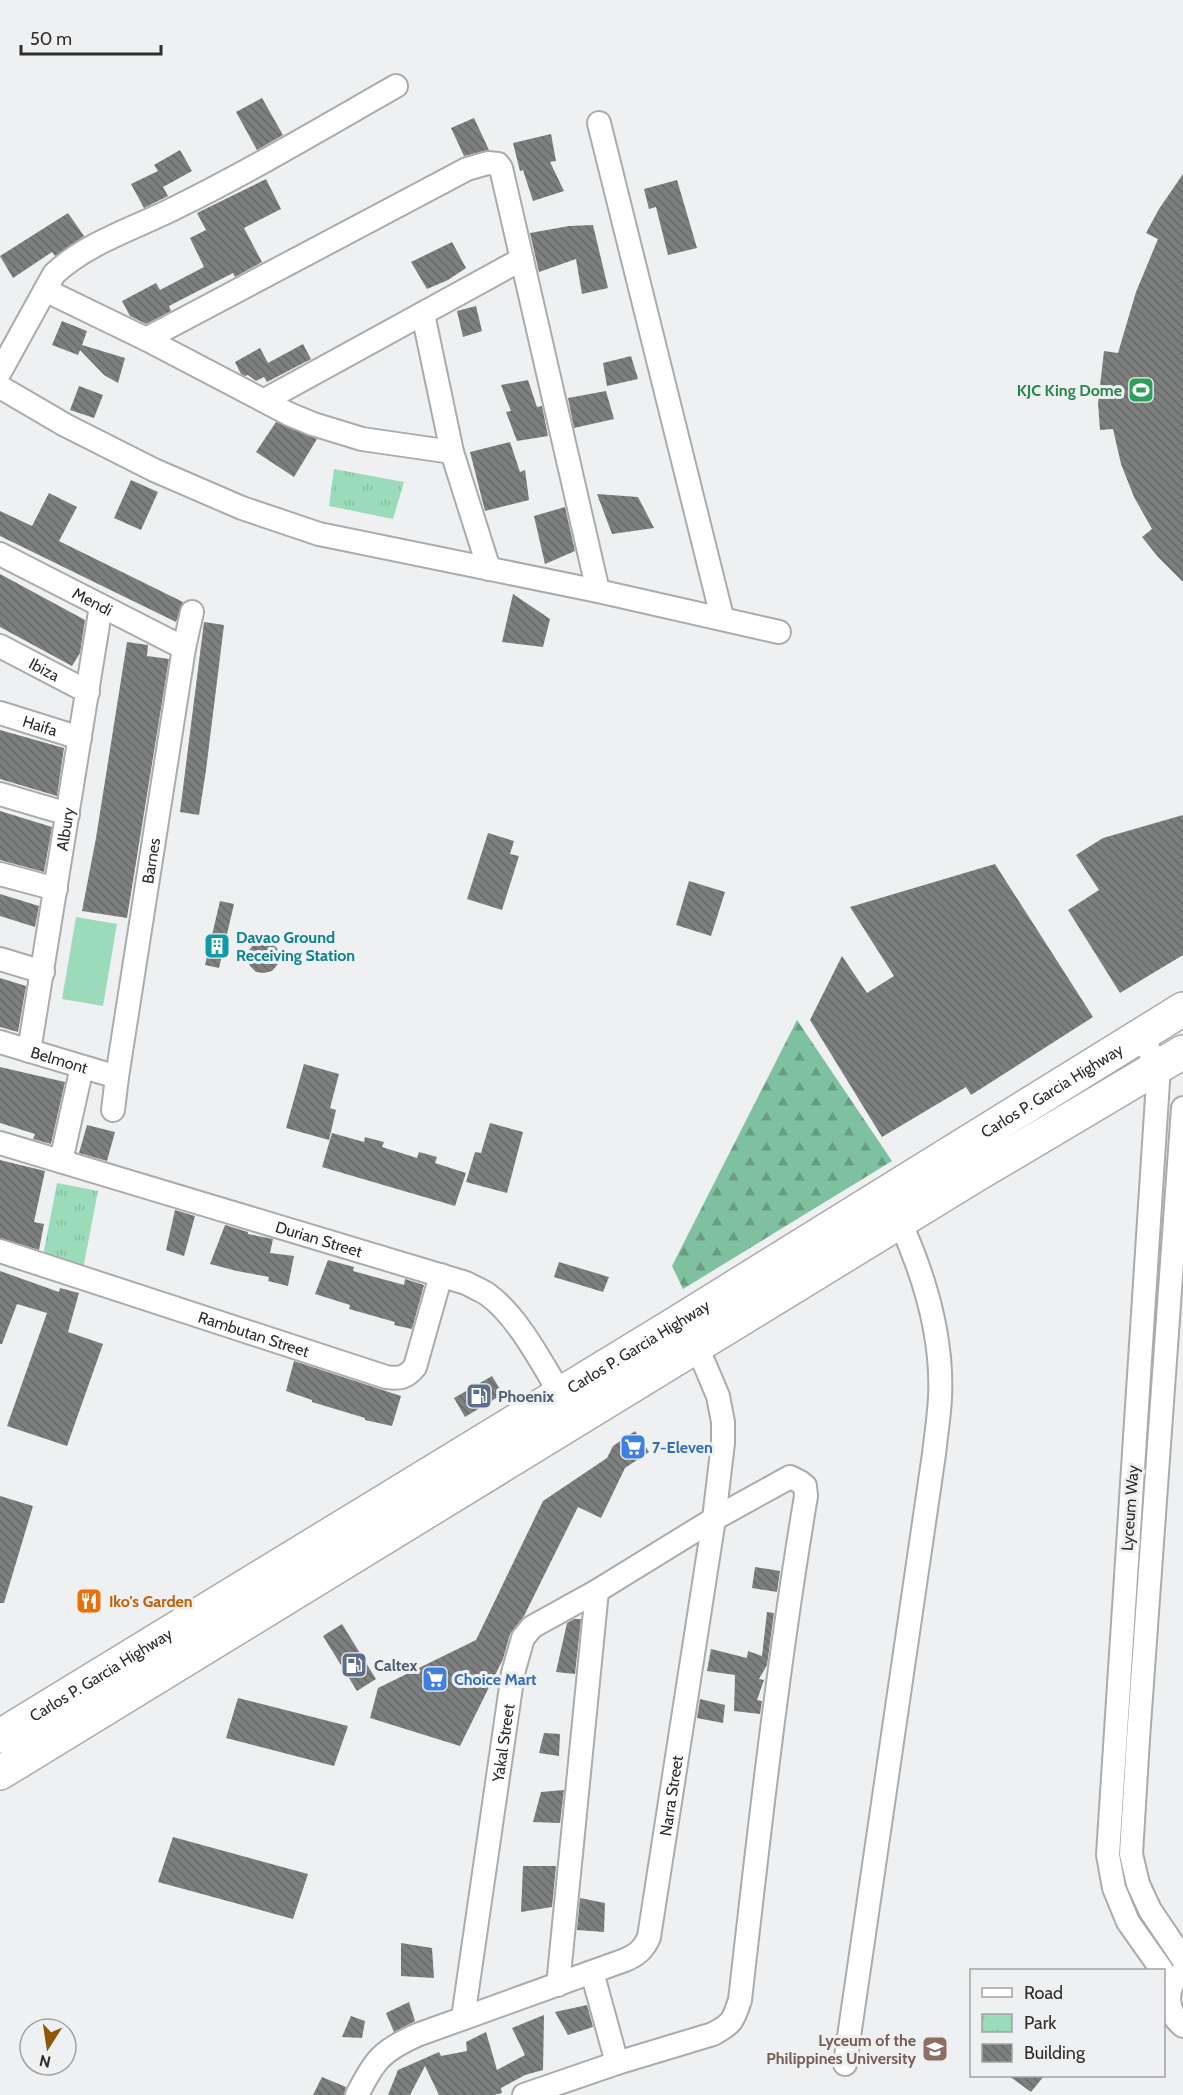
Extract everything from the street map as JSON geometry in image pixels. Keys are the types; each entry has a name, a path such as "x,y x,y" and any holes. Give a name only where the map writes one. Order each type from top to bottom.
{"highway":[{"name":"Carlos P. Garcia Highway","path":"0,1773 568,1408 687,1335 959,1148 1140,1036 1178,1023"},
{"name":"Carlos P. Garcia Highway","path":"687,1335 900,1222 1171,1059"},
{"path":"959,1148 976,1176"},
{"name":"Carlos P. Garcia Highway","path":"0,1736 568,1408"}],"street":[{"path":"0,372 54,274 67,262 178,207 396,86"},
{"path":"599,123 722,617"},
{"path":"146,339 457,175 488,163 498,164 501,168 598,591"},
{"path":"265,400 522,259"},
{"path":"45,290 305,421 362,439 452,452"},
{"path":"423,314 452,452 489,568"},
{"path":"0,387 65,425 144,465 242,508 319,534 722,617 779,632"},
{"name":"Mendi","path":"0,554 184,648"},
{"name":"Albury","path":"29,1051 101,606"},
{"name":"Barnes","path":"113,1110 184,648 192,612"},
{"name":"Ibiza","path":"2,653 88,692"},
{"name":"Haifa","path":"0,713 80,738"},
{"path":"0,794 68,813"},
{"path":"0,874 56,889"},
{"path":"0,960 42,972"},
{"path":"1140,1036 1171,1059"},
{"name":"Belmont","path":"0,1042 117,1077"},
{"name":"Lyceum Way","path":"1170,1975 1128,1922 1113,1888 1108,1855 1152,1168 1171,1059"},
{"path":"61,1161 82,1067"},
{"name":"Lyceum Way","path":"1183,1108 1138,1727 1131,1854 1138,1884 1150,1910 1183,1959"},
{"name":"Durian Street","path":"0,1143 466,1283 487,1294 517,1324 568,1408"},
{"path":"1152,1168 1178,1168"},
{"path":"845,2064 940,1397 938,1356 930,1305 916,1257 900,1222"},
{"name":"Rambutan Street","path":"0,1251 374,1373 398,1378 410,1373 415,1367 441,1275"},
{"name":"Narra Street","path":"357,2095 379,2057 393,2046 463,2018 635,1956 644,1948 649,1937 714,1519 723,1443 723,1422 712,1378 687,1335"},
{"name":"Yakal Street","path":"463,2018 517,1655 523,1638 532,1627 790,1476 805,1486 806,1496 774,1714 740,2000 734,2019 726,2027 712,2034 617,2063"},
{"path":"558,1985 597,1591"},
{"path":"524,2095 617,2063 592,1972"},
{"path":"1170,1975 1169,2007 1173,2016 1183,2026"}],"green space":[{"path":"334,469 404,482 393,519 329,506"},
{"path":"76,917 117,924 103,1006 62,999"},
{"path":"797,1020 892,1161 683,1289 672,1266"},
{"path":"57,1183 98,1191 83,1269 42,1261"}],"building":[{"path":"262,98 283,135 257,150 236,112"},
{"path":"474,118 489,150 464,156 451,128"},
{"path":"551,134 556,161 550,162 564,191 533,201 523,170 520,171 513,143"},
{"path":"180,150 192,171 163,187 168,196 144,208 131,184 158,171 154,165"},
{"name":"KJC King Dome","path":"1183,174 1183,582 1142,537 1152,529 1134,497 1121,464 1113,429 1100,430 1098,403 1104,351 1118,353 1136,292 1158,239 1146,233"},
{"path":"266,179 281,209 244,228 262,262 235,277 233,273 169,306 171,311 146,324 130,316 122,301 156,283 160,290 204,267 190,238 206,230 197,213"},
{"path":"677,180 697,248 668,255 656,207 649,209 644,189"},
{"path":"68,213 84,236 55,256 52,252 13,278 0,256"},
{"path":"593,225 608,288 582,294 576,259 539,272 530,233 569,226"},
{"path":"452,242 466,268 448,280 427,289 411,262"},
{"path":"476,306 482,331 463,337 457,311"},
{"path":"62,321 87,331 82,345 125,358 118,383 104,375 80,350 78,355 52,345"},
{"path":"303,344 311,359 267,382 264,377 256,381 248,375 241,374 235,362 260,348 268,363"},
{"path":"631,356 638,379 607,386 603,363"},
{"path":"528,380 537,407 542,406 548,436 517,441 506,412 511,411 501,385"},
{"path":"79,386 103,395 94,418 70,410"},
{"path":"606,391 614,419 574,428 568,398"},
{"path":"276,422 317,439 294,477 256,452"},
{"path":"510,442 520,472 525,470 529,500 485,511 470,452"},
{"path":"131,480 158,492 141,530 114,518"},
{"path":"49,493 77,507 59,541 183,602 176,622 0,536 0,511 32,526"},
{"path":"597,494 638,497 654,528 612,534"},
{"path":"565,507 575,551 545,564 534,516"},
{"path":"0,574 85,620 80,653 72,666 0,627"},
{"path":"513,594 550,619 543,647 502,642"},
{"path":"204,622 224,625 199,815 180,812"},
{"path":"127,642 148,645 147,656 169,659 127,918 82,911"},
{"path":"0,730 64,748 57,796 0,779"},
{"path":"0,811 52,827 44,872 0,860"},
{"path":"1183,815 1183,955 1120,993 1068,910 1099,890 1076,855 1103,838"},
{"path":"488,833 514,841 510,854 519,856 502,910 467,899"},
{"path":"995,864 1093,1017 971,1095 966,1087 882,1137 810,1020 842,956 867,993 894,976 850,907"},
{"path":"689,881 725,892 711,936 676,925"},
{"path":"0,894 39,906 35,927 0,916"},
{"name":"Davao Ground Receiving Station","path":"220,901 234,904 219,968 205,965"},
{"path":"262,941 271,943 277,948 279,956 278,964 272,971 264,973 256,972 250,966 246,954 254,944"},
{"path":"0,978 26,986 18,1032 0,1027"},
{"path":"304,1064 339,1074 330,1108 336,1110 329,1140 286,1128"},
{"path":"0,1067 65,1082 51,1144 33,1139 35,1134 0,1123"},
{"path":"490,1123 523,1132 507,1193 466,1182 475,1152 481,1153"},
{"path":"87,1125 115,1132 107,1161 79,1153"},
{"path":"332,1133 364,1142 365,1137 384,1142 382,1147 417,1158 419,1152 437,1157 435,1163 466,1173 455,1206 322,1167"},
{"path":"0,1160 45,1171 34,1222 44,1224 39,1250 0,1238"},
{"path":"175,1210 195,1216 184,1256 166,1250"},
{"path":"225,1225 248,1232 248,1234 273,1239 270,1253 294,1256 288,1286 268,1281 269,1277 210,1264"},
{"path":"328,1260 354,1267 353,1271 404,1285 405,1279 424,1285 412,1329 349,1309 350,1305 315,1294"},
{"path":"559,1262 609,1277 603,1292 554,1277"},
{"path":"0,1271 59,1292 60,1288 79,1293 68,1332 103,1344 67,1446 7,1426 47,1313 17,1304 2,1344 0,1344"},
{"path":"294,1361 401,1396 392,1426 365,1420 365,1418 312,1402 312,1400 286,1391"},
{"name":"Phoenix","path":"492,1376 503,1394 465,1417 454,1398"},
{"path":"635,1431 649,1452 625,1468 601,1518 578,1507 524,1616 510,1634 503,1659 460,1746 370,1718 378,1688 476,1640 543,1501 607,1458 613,1446"},
{"path":"0,1496 33,1506 4,1603 0,1603"},
{"path":"755,1567 780,1571 777,1592 752,1588"},
{"path":"767,1612 774,1613 767,1665 759,1679 764,1680 757,1700 762,1701 760,1714 734,1711 735,1675 707,1671 711,1649 747,1658 748,1651 762,1656"},
{"path":"574,1619 581,1619 575,1674 556,1672 567,1623"},
{"name":"Caltex","path":"342,1624 376,1679 357,1691 323,1636"},
{"path":"238,1698 348,1726 334,1766 226,1738"},
{"path":"700,1699 725,1705 723,1723 697,1718"},
{"path":"544,1733 560,1734 559,1756 539,1753"},
{"path":"564,1790 560,1823 533,1822 541,1792"},
{"path":"173,1837 308,1874 293,1919 158,1882"},
{"path":"523,1866 556,1866 552,1907 521,1912"},
{"path":"580,1898 605,1903 604,1932 577,1930"},
{"path":"401,1943 432,1948 434,1978 401,1976"},
{"path":"409,2002 415,2021 394,2032 386,2013"},
{"path":"587,2005 593,2027 568,2035 555,2012"},
{"path":"544,2015 543,2070 525,2075 501,2088 502,2093 439,2095 425,2066 410,2095 388,2095 398,2070 439,2052 441,2056 467,2051 466,2042 486,2032 497,2070 525,2055 512,2028"},
{"path":"351,2016 365,2021 362,2038 342,2037"},
{"path":"322,2077 346,2087 344,2095 313,2095"},
{"path":"1010,2077 1043,2077 1031,2092"}],"place":[{"name":"KJC King Dome","path":"1141,390"},
{"name":"Davao Ground Receiving Station","path":"217,946"},
{"name":"Phoenix","path":"479,1396"},
{"name":"7-Eleven","path":"633,1447"},
{"name":"Iko's Garden","path":"89,1601"},
{"name":"Caltex","path":"354,1665"},
{"name":"Choice Mart","path":"435,1679"},
{"name":"Lyceum of the Philippines University","path":"935,2049"}]}
